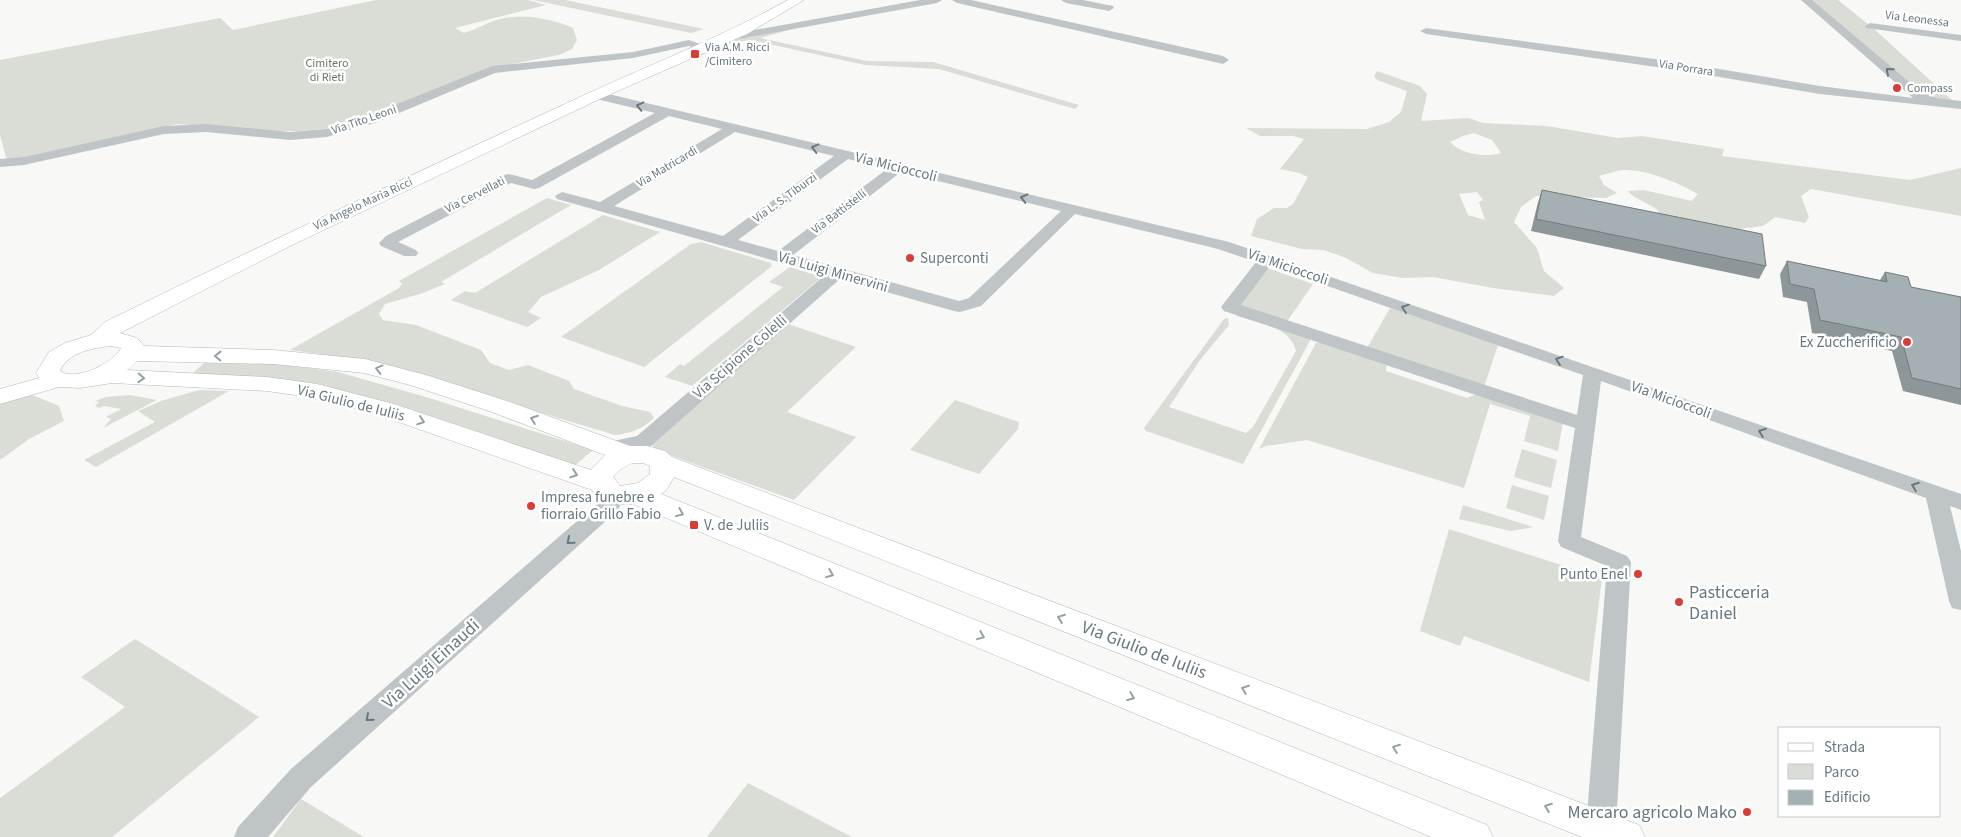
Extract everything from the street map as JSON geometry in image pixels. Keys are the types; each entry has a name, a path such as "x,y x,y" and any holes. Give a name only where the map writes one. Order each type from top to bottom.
{"main road":[{"path":"751,25 798,0"},
{"name":"Via Angelo Maria Ricci","path":"634,78 689,43 724,40 751,25"},
{"name":"Via Angelo Maria Ricci","path":"99,340 104,333 113,327 204,280 596,95 677,60 705,43 751,25"},
{"path":"0,387 54,373 92,377 118,366 132,353 133,347 130,342 117,339 99,340 74,348 54,360 54,373"},
{"name":"Via Giulio de Iuliis","path":"132,353 158,356 273,357 364,366 418,380 639,452 1614,832"},
{"path":"0,397 54,373"},
{"name":"Via Giulio de Iuliis","path":"92,377 112,376 266,384 317,391 393,412 615,490 1474,837"},
{"path":"639,452 664,473 657,484 615,490 600,476 610,463 639,452"}],"street":[{"name":"Via Angelo Maria Ricci","path":"724,40 790,26 937,0"},
{"path":"957,0 1224,60"},
{"path":"1066,0 1109,8"},
{"name":"Via Porrara","path":"1806,0 1914,93 1927,99 1961,105"},
{"name":"Via Angelo Maria Ricci","path":"751,25 790,26"},
{"name":"Via Leonessa","path":"1870,26 1961,38"},
{"name":"Via Porrara","path":"1426,31 1684,67 1820,90 1925,103 1945,103"},
{"name":"Via Tito Leoni","path":"0,163 24,161 164,130 188,127 290,136 327,133 370,120 492,70 633,54 689,43"},
{"name":"Via Tito Leoni","path":"633,54 677,60"},
{"name":"Via Micioccoli","path":"596,95 1071,210 1209,241 1593,372 1961,502"},
{"name":"Via Cervellati","path":"410,253 387,243 508,178 534,185 667,112"},
{"name":"Via Matricardi","path":"602,207 732,128"},
{"name":"Via L. S. Tiburzi","path":"725,242 845,155"},
{"name":"Via Battistelli","path":"780,257 898,168"},
{"name":"Via Luigi Minervini","path":"562,196 956,306 969,305 1071,210"},
{"path":"1266,260 1230,308 1586,424"},
{"name":"Via Scipione Colelli","path":"639,452 837,273"},
{"path":"1593,372 1569,541 1619,562 1614,832"},
{"name":"Via Luigi Einaudi","path":"249,837 268,812 301,778 610,505 615,490"},
{"path":"1936,494 1961,601"}],"green space":[{"name":"Cimitero di Rieti","path":"376,0 528,0 546,5 455,28 464,33 503,18 534,17 554,21 573,28 577,40 572,49 559,55 497,67 356,122 333,128 269,131 177,124 7,161 0,135 0,60 220,18 233,30"},
{"path":"533,0 565,0 704,29 691,33"},
{"path":"1807,0 1838,0 1873,28 1954,102 1936,100 1924,95"},
{"path":"770,30 789,30 760,38 867,61 933,62 1079,105 1075,109 939,69 865,65 751,40 737,42 690,59 737,36"},
{"path":"1377,71 1420,86 1427,94 1421,121 1469,118 1483,123 1547,126 1618,138 1642,136 1724,149 1722,156 1910,180 1961,168 1961,216 1811,189 1801,196 1809,217 1805,223 1775,217 1763,226 1739,229 1655,214 1659,211 1628,191 1644,190 1692,201 1698,194 1681,185 1651,174 1632,170 1620,170 1599,176 1604,185 1617,193 1606,198 1536,196 1521,207 1514,222 1537,248 1544,271 1564,288 1554,296 1493,288 1433,277 1403,278 1373,273 1346,258 1324,250 1302,249 1251,236 1257,219 1274,208 1287,208 1293,204 1308,177 1280,169 1304,139 1293,136 1260,136 1246,128 1367,129 1389,122 1401,112 1407,91 1377,80 1374,76","holes":["1474,133 1492,140 1501,153 1488,155 1474,154 1460,149 1450,142","1477,192 1483,200 1479,202 1485,220 1468,215 1459,194"]},
{"path":"547,198 571,205 441,282 445,284 423,293 385,304 379,314 383,320 416,325 481,350 490,363 509,370 528,365 569,381 574,389 622,406 650,412 654,418 641,428 632,432 615,435 364,360 290,350 399,288 402,284 399,281"},
{"path":"603,215 660,232 599,270 541,297 528,312 541,318 527,327 451,300 465,291 475,293"},
{"path":"701,242 771,263 772,266 644,367 561,337 691,244"},
{"path":"790,267 822,277 692,386 665,377 680,364 684,366 783,287 769,282"},
{"path":"1264,267 1313,284 1286,323 1235,307"},
{"path":"1390,308 1498,345 1484,387 1367,348"},
{"path":"1237,313 1311,339 1243,464 1146,431 1144,428 1224,319 1228,318 1229,325 1200,360 1169,407 1246,433 1253,427 1296,351 1293,343 1280,331 1237,316"},
{"path":"785,323 856,347 787,412 856,437 794,500 656,450 651,443"},
{"path":"1325,341 1387,362 1386,371 1467,398 1479,393 1563,421 1558,451 1524,441 1530,416 1490,404 1464,488 1307,440 1266,446 1259,449 1316,343"},
{"path":"204,363 271,363 338,372 426,397 593,450 573,467 320,384 256,377 192,374"},
{"path":"199,390 229,391 96,467 84,460 155,422 138,411 161,401"},
{"path":"30,394 59,406 64,421 29,439 0,460 0,402"},
{"path":"130,395 157,400 103,428 111,419 106,417 121,409 104,406 99,408 95,406 99,402 95,401 106,397"},
{"path":"955,400 1019,422 1018,429 979,474 910,450"},
{"path":"1522,449 1557,460 1551,488 1514,477"},
{"path":"1512,485 1549,496 1544,520 1506,508"},
{"path":"1463,505 1533,527 1511,531 1459,519"},
{"path":"1449,529 1602,578 1589,682 1464,636 1460,646 1420,631"},
{"path":"135,639 259,717 112,837 0,837 0,798 125,707 81,677"},
{"path":"748,783 852,837 707,837"},
{"path":"301,799 364,837 273,837"}],"building":[{"path":"1542,190 1762,234 1766,266 1536,219"},
{"name":"Ex Zuccherificio","path":"1787,261 1887,282 1885,272 1908,277 1911,287 1961,297 1961,389 1912,378 1901,337 1820,320 1814,289 1790,284"}],"place":[{"name":"Via A.M. Ricci /Cimitero","path":"695,54"},
{"name":"Compass","path":"1897,88"},
{"name":"Superconti","path":"910,258"},
{"name":"Ex Zuccherificio","path":"1907,342"},
{"name":"Impresa funebre e fiorraio Grillo Fabio","path":"531,506"},
{"name":"V. de Juliis","path":"694,525"},
{"name":"Punto Enel","path":"1638,574"},
{"name":"Pasticceria Daniel","path":"1679,602"},
{"name":"Mercaro agricolo Mako","path":"1747,812"}]}
